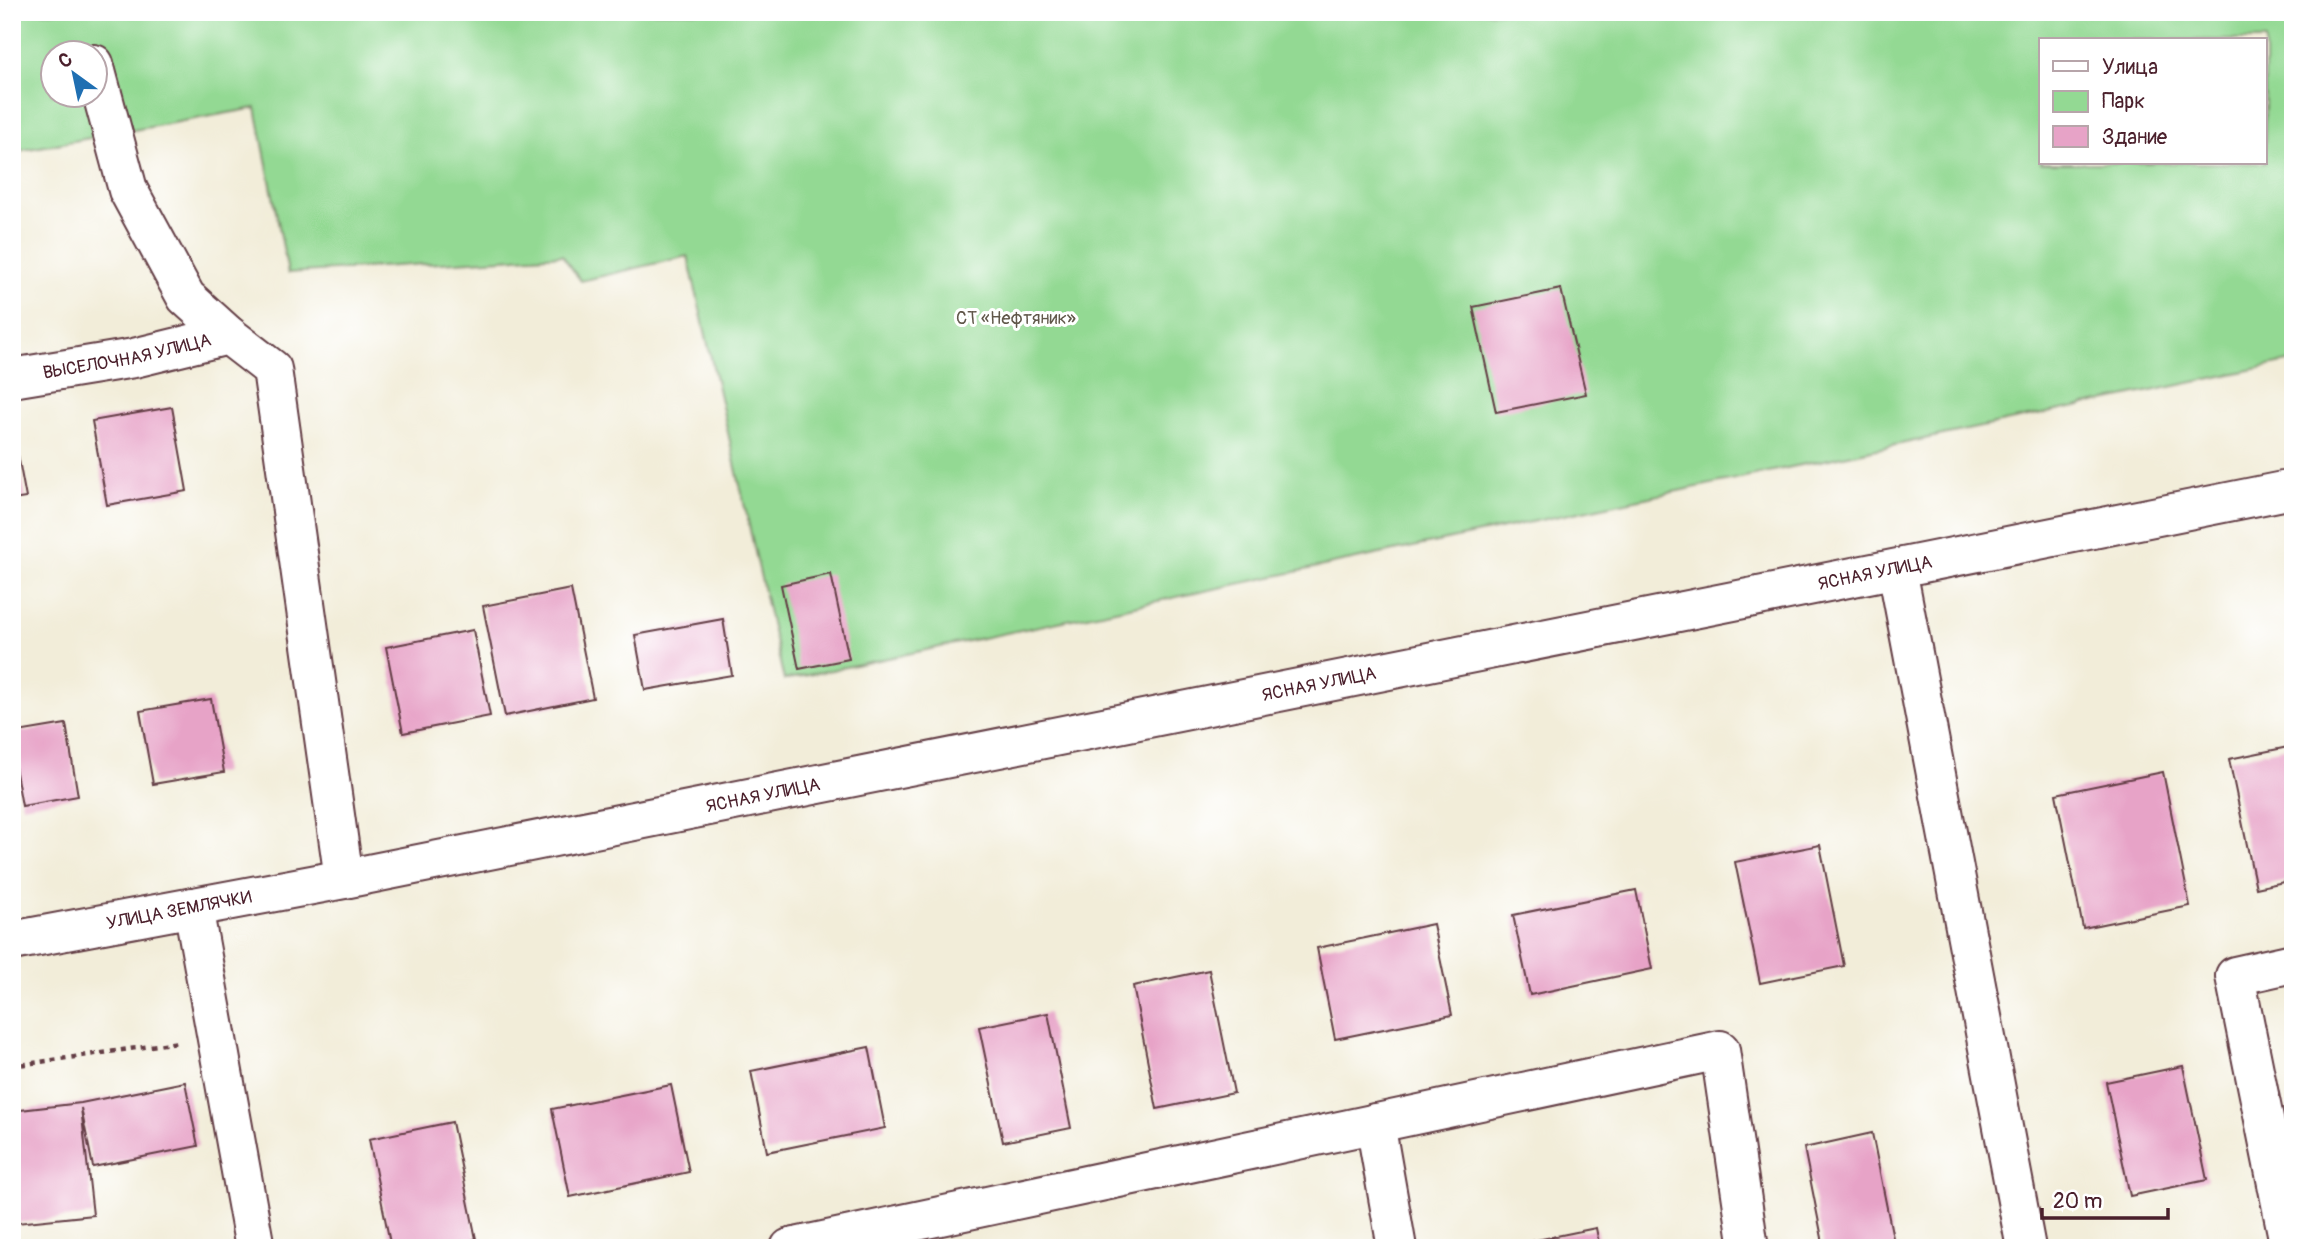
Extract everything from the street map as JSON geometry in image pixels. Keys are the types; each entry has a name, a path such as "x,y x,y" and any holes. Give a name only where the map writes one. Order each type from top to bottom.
{"main road":[{"path":"106,108 128,190 186,298 228,335"},
{"name":"ВЫСЕЛОЧНАЯ УЛИЦА","path":"12,378 134,358 228,335 272,369 344,879"},
{"name":"ЯСНАЯ УЛИЦА","path":"344,879 2293,489"},
{"path":"1897,569 2026,1248"},
{"name":"УЛИЦА ЗЕМЛЯЧКИ","path":"12,942 344,879"},
{"path":"193,907 255,1248"},
{"path":"2290,1248 2235,976 2293,963"},
{"path":"790,1248 1720,1049 1749,1248"},
{"path":"1375,1123 1398,1248"}],"path":[{"path":"12,1066 218,1036"}],"green space":[{"name":"СТ «Нефтяник»","path":"12,12 2293,12 2293,361 784,680 688,256 581,281 562,255 288,273 256,108 12,152"}],"building":[{"path":"1561,289 1586,394 1496,412 1473,307"},
{"path":"172,407 187,491 107,505 92,421"},
{"path":"12,423 26,498 12,500"},
{"path":"831,574 849,659 799,669 781,585"},
{"path":"571,589 593,698 505,716 483,606"},
{"path":"723,619 732,675 645,690 635,635"},
{"path":"473,630 490,716 403,733 386,647"},
{"path":"211,699 224,772 153,784 140,711"},
{"path":"66,724 78,796 22,806 12,750 12,733"},
{"path":"2293,746 2293,880 2256,888 2229,759"},
{"path":"2163,772 2190,906 2083,928 2056,794"},
{"path":"1820,845 1844,966 1760,983 1735,862"},
{"path":"1636,890 1652,969 1530,995 1513,915"},
{"path":"1433,924 1452,1015 1335,1039 1317,948"},
{"path":"1209,970 1234,1093 1157,1109 1133,986"},
{"path":"1048,1013 1071,1128 1003,1142 979,1027"},
{"path":"869,1047 885,1128 767,1152 751,1071"},
{"path":"2183,1066 2207,1180 2130,1196 2106,1082"},
{"path":"185,1082 198,1146 93,1167 81,1108 93,1215 17,1223 12,1181 12,1111 81,1103"},
{"path":"671,1085 689,1172 570,1197 552,1109"},
{"path":"452,1122 476,1239 435,1248 391,1248 369,1139"},
{"path":"1872,1133 1895,1248 1824,1248 1804,1148"},
{"path":"1596,1228 1600,1248 1502,1248 1502,1247"}]}
